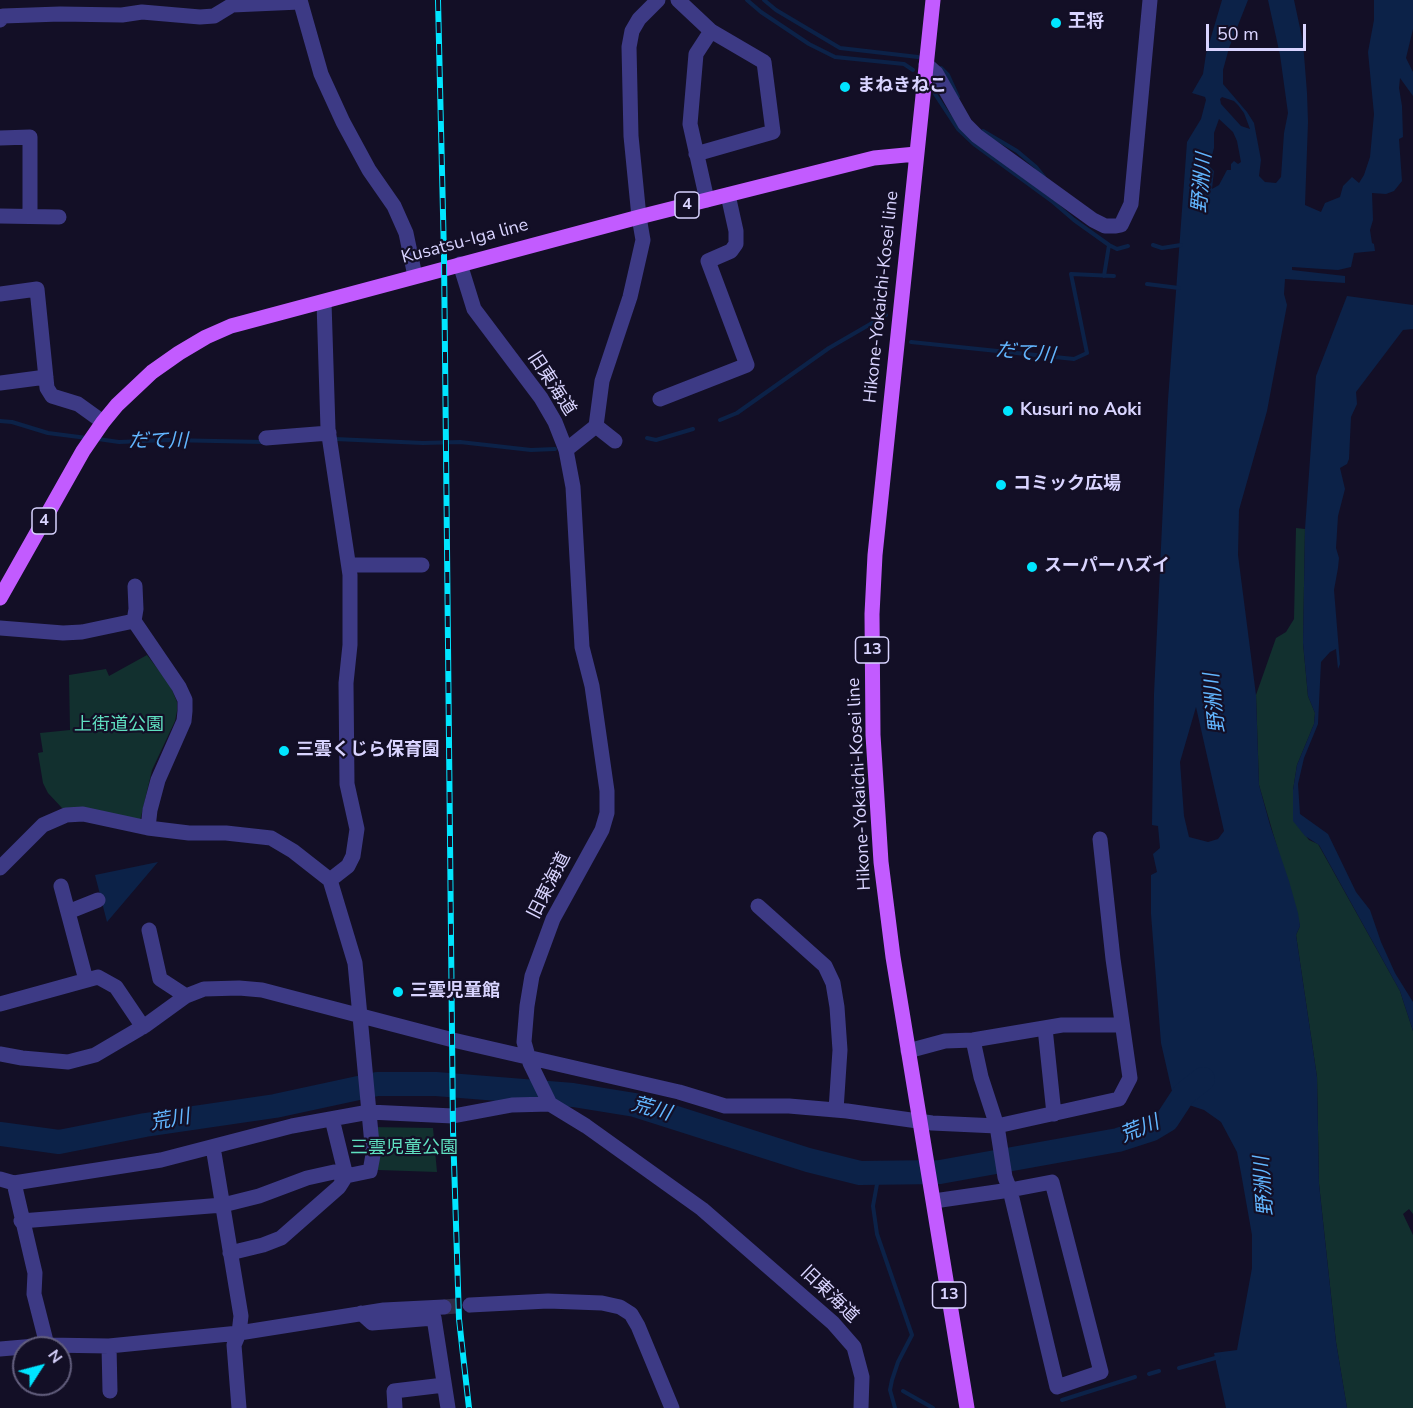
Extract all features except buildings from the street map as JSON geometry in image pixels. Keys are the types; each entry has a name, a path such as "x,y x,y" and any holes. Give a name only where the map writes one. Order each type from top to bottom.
{"main road":[{"path":"916,154 933,0"},
{"name":"Kusatsu-Iga line","path":"0,597 90,440 103,422 117,405 152,372 206,337 231,326 639,217 874,158 916,154"},
{"name":"Hikone-Yokaichi-Kosei line","path":"916,154 875,555 872,614 873,735 881,862 893,957 967,1408"}],"street":[{"path":"566,450 596,426 602,381 630,297 643,240 631,136 629,47 635,25 658,0"},
{"path":"678,0 711,31 764,63 772,132 696,154"},
{"path":"926,64 940,79 965,124 977,136 1093,220 1105,226 1121,225 1131,204 1150,0"},
{"path":"0,20 3,16 122,15 142,12 200,17 214,16 232,5 300,1 321,74 369,170 394,206 406,233 415,276"},
{"path":"707,200 690,124 696,54 711,31"},
{"path":"0,138 30,137 30,215"},
{"path":"660,399 747,365 708,261 730,251 736,244 736,231 728,195"},
{"path":"0,216 59,217"},
{"name":"旧東海道","path":"459,264 474,309 542,398 566,450 573,487 582,647 592,687 607,791 607,813 602,831 553,919 532,976 526,1006 524,1042 529,1060 550,1104 586,1126 702,1209 833,1323 854,1347 862,1377 861,1408"},
{"path":"0,294 37,289 47,388 52,396 78,404 103,422"},
{"path":"324,302 328,433 349,565 350,645 346,683 347,784 357,829 353,856 348,866 330,880"},
{"path":"0,383 46,377"},
{"path":"596,426 615,441"},
{"path":"266,438 328,433"},
{"path":"349,565 422,565"},
{"path":"135,586 134,621 179,687 185,711 158,780 148,828"},
{"path":"0,628 63,633 81,632 134,621"},
{"path":"0,868 43,825 66,815 83,814 148,828 189,833 226,833 272,838 293,850 330,880 355,963 373,1155 370,1171 345,1176 334,1172 307,1178 259,1196 223,1205 21,1221"},
{"path":"0,1054 68,1062 95,1055 143,1027 186,996 204,989 262,990 529,1060 679,1092 725,1106 789,1106 997,1129 1119,1099 1130,1078 1113,959 1100,839"},
{"path":"61,886 86,980"},
{"path":"68,912 98,900"},
{"path":"758,906 825,966 833,983 840,1050 836,1110"},
{"path":"149,930 160,979 186,996"},
{"path":"0,1004 98,977 116,987 143,1027"},
{"path":"908,1051 945,1041 973,1040 1062,1025 1122,1025"},
{"path":"1045,1028 1054,1114"},
{"path":"934,1202 1007,1183 1052,1182 1101,1372 1057,1387 1007,1183 997,1129 981,1077 973,1040"},
{"path":"45,1336 34,1294 34,1273 21,1221 7,1181 160,1160 292,1126 332,1119 368,1107 453,1116 512,1105 550,1104"},
{"path":"230,1253 281,1238 339,1187 345,1176 332,1119"},
{"path":"213,1147 241,1316 239,1333 234,1345 239,1408"},
{"path":"470,1305 548,1300 602,1303 620,1307 631,1314 638,1326 672,1408"},
{"path":"72,1345 109,1346 239,1333 361,1313 444,1306"},
{"path":"361,1313 372,1323 434,1318 448,1408"},
{"path":"109,1346 110,1391"},
{"path":"395,1408 394,1391 444,1385"}],"green space":[{"path":"1296,528 1305,529 1303,643 1308,696 1315,713 1314,724 1297,765 1293,790 1294,821 1309,840 1318,844 1400,991 1413,1031 1413,1214 1409,1209 1403,1214 1413,1235 1413,1408 1347,1408 1336,1342 1319,1184 1317,1077 1296,935 1300,926 1259,785 1256,695 1276,638 1286,632 1294,619"},
{"name":"上街道公園","path":"147,655 170,685 177,702 177,711 175,721 152,770 140,821 62,808 48,793 43,783 38,753 43,752 40,733 70,730 69,675 106,669 109,676"},
{"name":"三雲児童公園","path":"371,1127 433,1128 437,1172 378,1170"}],"water":[{"name":"野洲川","path":"1222,0 1248,0 1229,48 1223,70 1223,84 1254,123 1261,160 1259,176 1265,182 1276,183 1281,177 1284,133 1288,113 1280,55 1268,0 1294,0 1303,42 1307,93 1305,205 1321,212 1325,203 1340,197 1343,186 1352,177 1359,183 1370,157 1374,114 1368,52 1374,20 1374,0 1413,0 1413,29 1406,58 1413,72 1413,96 1400,78 1399,88 1403,137 1399,139 1402,181 1394,191 1386,194 1372,193 1373,220 1370,230 1375,251 1354,253 1351,267 1338,270 1292,267 1292,270 1345,276 1345,283 1285,279 1284,294 1287,305 1267,411 1239,510 1238,555 1256,695 1259,785 1289,881 1300,926 1296,935 1317,1077 1319,1184 1336,1342 1347,1408 1226,1408 1214,1353 1237,1350 1252,1268 1252,1235 1241,1173 1237,1152 1221,1122 1204,1110 1174,1100 1161,1043 1151,914 1151,875 1157,872 1153,854 1160,848 1158,826 1152,825 1154,694 1168,400 1187,142 1201,119 1206,100 1205,97 1192,93 1203,74 1206,54","holes":["1222,97 1238,105 1250,129 1241,126 1221,104","1219,119 1233,132 1241,162 1238,164 1234,161 1231,164 1231,170 1227,170 1219,185 1212,189 1214,171 1209,166 1214,148 1214,133","1196,707 1224,831 1218,839 1208,842 1189,837 1184,816 1180,762"]},
{"path":"1347,296 1413,305 1413,329 1403,330 1356,392 1357,404 1351,417 1349,459 1347,464 1340,468 1345,489 1338,516 1336,548 1339,558 1334,590 1340,664 1338,669 1336,649 1321,662 1318,724 1304,758 1298,784 1300,814 1328,834 1356,892 1370,910 1395,973 1413,1002 1413,1031 1400,991 1319,845 1305,836 1293,821 1293,790 1297,765 1314,724 1315,713 1308,696 1303,643 1305,529 1316,376"},
{"path":"158,862 107,922 95,875"}],"waterway":[{"path":"747,0 809,44 835,57 904,64 913,70"},
{"path":"764,0 776,10 840,48 918,57"},
{"path":"941,68 948,75 958,97"},
{"path":"935,94 958,129 975,145 1053,202"},
{"path":"983,131 1017,151 1044,177"},
{"path":"1053,202 1109,245 1117,249 1128,246"},
{"path":"1104,276 1109,245"},
{"path":"1153,245 1162,248 1181,245"},
{"name":"だて川","path":"911,342 1074,359 1087,353 1071,274 1114,276"},
{"name":"だて川","path":"1147,284 1179,288"},
{"name":"だて川","path":"720,420 737,413 829,348 886,315"},
{"name":"だて川","path":"0,421 12,422 48,433 87,438"},
{"name":"だて川","path":"647,438 656,440 693,429"},
{"name":"だて川","path":"98,439 119,442 167,440 264,442"},
{"name":"だて川","path":"335,439 423,443 460,442 531,450 555,449"},
{"name":"荒川","path":"0,1134 59,1142 145,1125 275,1106 377,1084 436,1084 573,1095 635,1105 808,1160 860,1173 940,1172 1118,1140 1152,1129 1167,1120 1184,1094 1203,1079"},
{"path":"879,1173 873,1206 877,1234 912,1335 898,1362 892,1380 890,1390 895,1408"},
{"path":"1179,1368 1219,1357"},
{"path":"1149,1374 1159,1371"},
{"path":"1062,1400 1135,1377"},
{"path":"903,1391 933,1408"}],"tunnel":[{"path":"444,1307 470,1305"}],"railway":[{"path":"438,0 444,256 453,1130 459,1319 469,1408"}],"place":[{"name":"王将","path":"1056,23"},
{"name":"まねきねこ","path":"845,87"},
{"name":"Kusuri no Aoki","path":"1008,411"},
{"name":"コミック広場","path":"1001,485"},
{"name":"スーパーハズイ","path":"1032,567"},
{"name":"三雲くじら保育園","path":"284,751"},
{"name":"三雲児童館","path":"398,992"}]}
